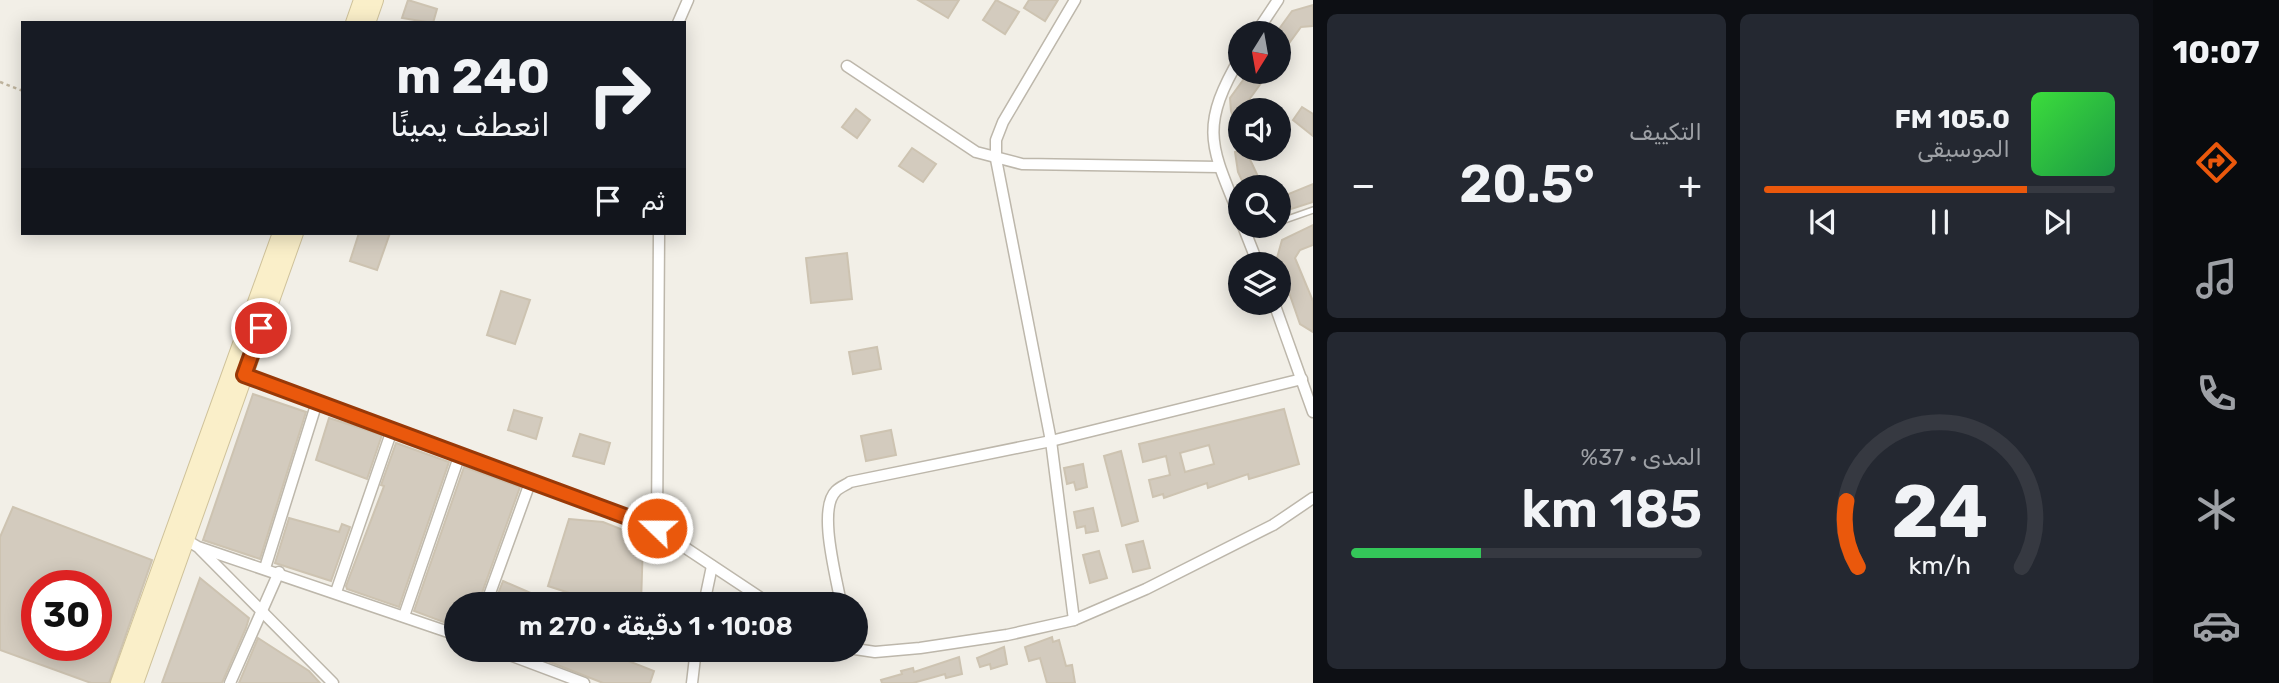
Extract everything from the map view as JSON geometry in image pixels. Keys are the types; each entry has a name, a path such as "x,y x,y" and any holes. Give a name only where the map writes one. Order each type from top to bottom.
{"main road":[{"path":"355,21 362,0"},
{"path":"368,21 375,0"},
{"path":"135,683 186,540 280,235"},
{"path":"239,373 294,235"},
{"path":"119,683 186,540"}],"street":[{"path":"679,21 688,0"},
{"path":"1074,620 1051,441 996,159 996,140 1003,122 1075,0"},
{"path":"1264,21 1278,0"},
{"path":"847,66 976,152 996,159 1022,164 1219,167"},
{"path":"1228,78 1219,93 1213,147 1228,189"},
{"path":"657,528 659,235"},
{"path":"1278,315 1313,412"},
{"path":"239,373 657,528 752,592"},
{"path":"839,592 828,525 828,506 835,491 850,482 1051,441 1302,379"},
{"path":"265,568 317,402"},
{"path":"336,592 392,430"},
{"path":"404,616 460,454"},
{"path":"490,592 531,480"},
{"path":"868,651 920,648 1007,635 1074,620 1146,589 1273,525 1313,498"},
{"path":"186,540 444,630"},
{"path":"186,540 332,683"},
{"path":"707,592 712,566"},
{"path":"230,683 279,572"},
{"path":"528,662 584,683"},
{"path":"692,683 694,662"}],"lane":[{"path":"1291,218 1313,210"}],"path":[{"path":"0,82 21,90"}],"building":[{"path":"408,0 437,9 434,21 402,18"},
{"path":"918,0 959,0 948,18"},
{"path":"996,0 1019,12 1005,34 983,20"},
{"path":"1029,0 1058,0 1045,21 1024,8"},
{"path":"1313,5 1313,26 1301,27 1292,39 1292,21 1285,21 1292,11"},
{"path":"1240,84 1260,84 1250,98 1230,98"},
{"path":"1302,107 1313,114 1313,136 1293,120"},
{"path":"856,109 870,120 857,138 842,127"},
{"path":"912,148 936,164 923,182 899,166"},
{"path":"1236,161 1251,161 1257,175 1239,175"},
{"path":"1313,184 1313,202 1291,209 1291,193"},
{"path":"1313,225 1313,245 1300,250 1295,258 1313,301 1313,332 1300,324 1291,298 1291,252 1279,252 1282,240 1291,238"},
{"path":"358,235 389,235 377,270 350,261"},
{"path":"847,253 852,299 811,303 806,258"},
{"path":"501,291 530,300 515,344 487,335"},
{"path":"877,347 881,369 853,374 849,352"},
{"path":"253,394 306,412 260,559 203,540"},
{"path":"1284,409 1299,464 1249,479 1248,474 1208,488 1207,483 1164,498 1163,494 1153,497 1149,480 1170,475 1166,456 1143,462 1139,444","holes":["1209,445 1214,464 1185,472 1180,453"]},
{"path":"514,410 542,418 536,439 508,430"},
{"path":"329,418 382,435 367,479 316,460"},
{"path":"891,430 896,455 866,461 861,436"},
{"path":"580,434 610,443 604,464 573,456"},
{"path":"396,443 449,462 399,607 347,589 346,586 384,486 381,485"},
{"path":"1121,451 1138,521 1122,526 1104,456"},
{"path":"1083,464 1087,487 1076,490 1074,482 1067,484 1064,468"},
{"path":"464,467 520,487 482,592 444,592 444,622 414,611"},
{"path":"13,507 152,560 109,683 91,683 30,661 112,661 112,570 21,570 21,658 0,650 0,537"},
{"path":"1093,508 1098,531 1086,533 1085,526 1077,528 1074,512"},
{"path":"289,518 339,532 342,524 350,527 331,581 275,563"},
{"path":"569,519 603,522 623,530 624,528 639,532 643,541 641,592 566,592 548,586"},
{"path":"1143,541 1150,568 1133,572 1126,545"},
{"path":"1099,551 1107,578 1090,583 1083,555"},
{"path":"200,578 249,618 246,628 222,683 162,683"},
{"path":"503,581 528,592 499,592"},
{"path":"1052,637 1053,642 1059,640 1066,666 1072,665 1075,683 1047,683 1040,658 1029,661 1025,647"},
{"path":"258,638 309,671 320,683 239,683"},
{"path":"1004,647 1007,664 991,669 990,664 980,667 977,658"},
{"path":"959,657 962,674 946,678 945,674 913,683 882,683 881,680 902,674 901,671 913,668 914,672"},
{"path":"550,662 631,662 654,671 650,683 603,683"}],"route":[{"path":"261,328 244,375 657,528"}]}
